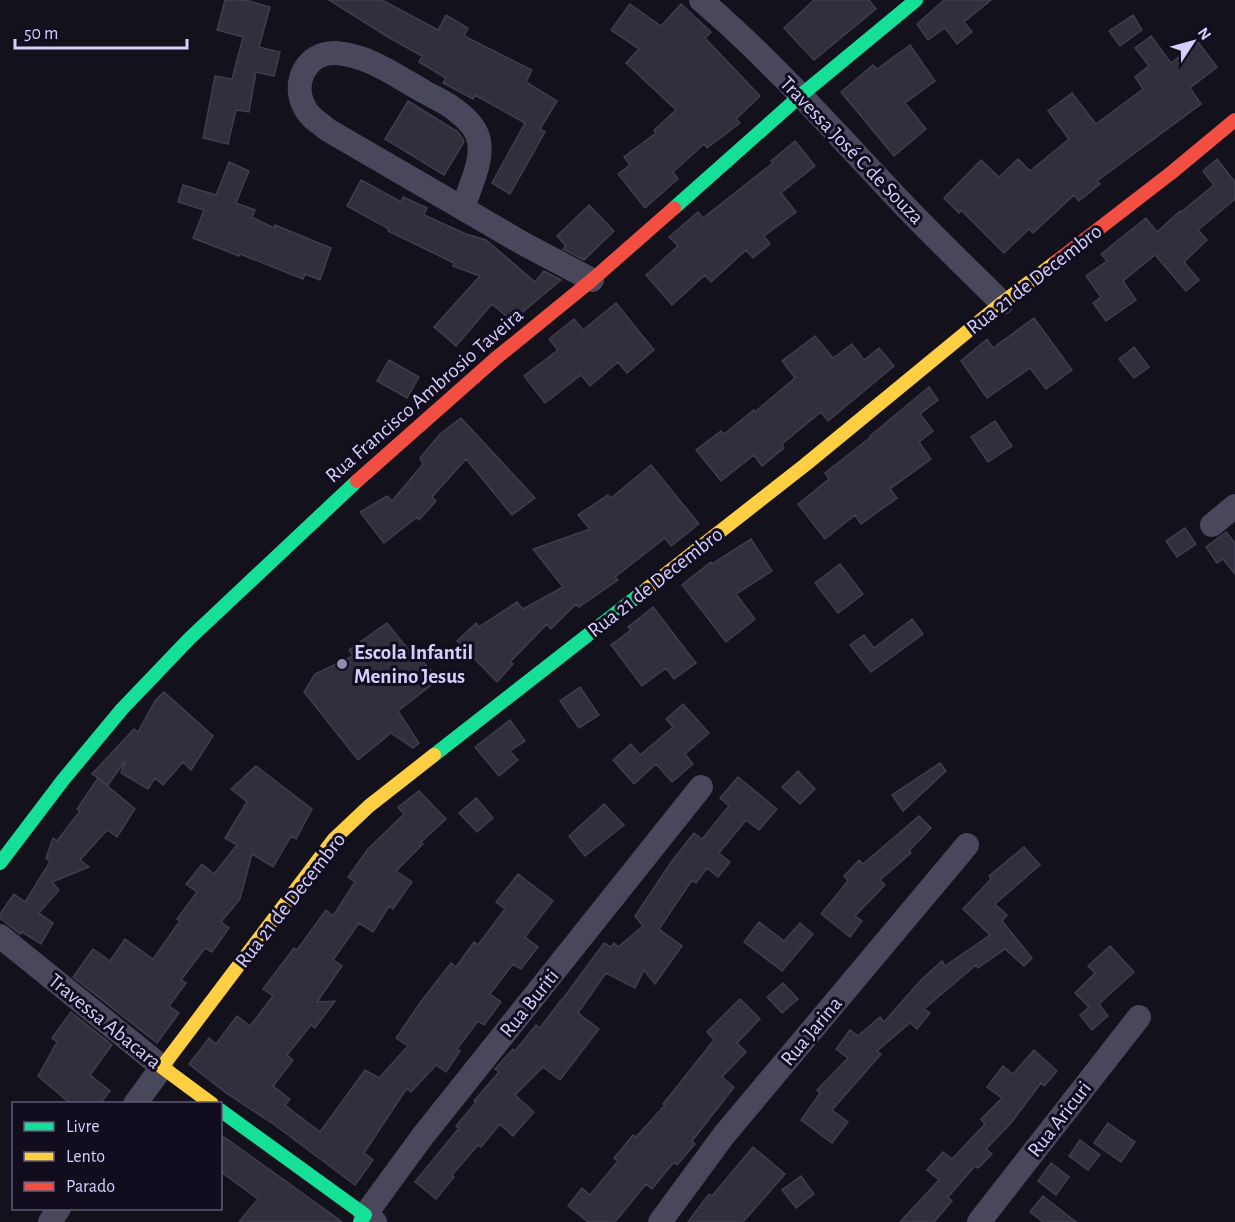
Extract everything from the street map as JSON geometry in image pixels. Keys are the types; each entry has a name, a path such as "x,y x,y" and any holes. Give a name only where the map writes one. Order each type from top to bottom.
{"street":[{"name":"Travessa José C de Souza","path":"700,0 721,17 800,96 1002,303"},
{"name":"Rua Francisco Ambrosio Taveira","path":"0,862 63,780 122,709 190,638 340,496 495,359 592,280 800,96 916,0"},
{"path":"464,207 478,163 479,140 475,130 458,111 377,65 348,55 333,53 321,56 304,70 298,84 300,98 306,111 328,130 464,207 524,244 592,280"},
{"name":"Rua 21 de Decembro","path":"136,1102 334,839 369,806 805,465 1002,303 1162,180 1235,120"},
{"path":"1212,525 1235,506"},
{"name":"Rua Buriti","path":"367,1220 422,1137 701,786"},
{"name":"Rua Jarina","path":"660,1222 724,1135 967,845"},
{"name":"Travessa Abacara","path":"0,936 162,1067 209,1102"},
{"name":"Rua Aricuri","path":"979,1222 1139,1017"},
{"path":"222,1111 367,1220"}],"building":[{"path":"225,0 245,0 270,7 259,47 280,52 274,76 256,72 249,112 236,110 228,144 203,138 215,76 232,79 243,37 217,30"},
{"path":"329,0 382,0 438,30 446,15 468,28 464,36 532,70 526,82 557,101 540,129 545,132 510,194 492,183 525,123 475,95 473,99 443,83 446,78 419,62 422,56"},
{"path":"814,0 869,0 876,9 814,60 784,28"},
{"path":"944,0 991,0 964,22 972,32 957,44 945,28 928,40 917,24"},
{"path":"630,4 661,26 681,4 711,32 705,38 760,96 736,119 740,123 707,148 704,144 673,172 678,179 645,208 618,174 630,165 624,157 656,133 654,130 676,110 626,63 639,49 611,30"},
{"path":"1133,15 1142,30 1120,46 1109,31"},
{"path":"1151,36 1171,63 1198,42 1217,67 1190,88 1201,104 1097,181 1100,184 1079,201 1074,195 1033,233 1029,229 1004,253 961,210 959,213 944,198 981,160 999,177 1018,159 1030,171 1069,139 1048,111 1072,93 1096,124 1143,89 1135,77 1149,66 1135,48"},
{"path":"910,45 935,81 905,103 926,129 894,156 841,92 873,65 877,69"},
{"path":"408,101 458,132 463,139 464,142 444,175 385,139"},
{"path":"795,141 815,166 781,193 796,212 764,236 770,244 753,258 746,250 711,282 705,275 672,305 646,275 678,246 669,237 698,212 703,218 773,163 771,161"},
{"path":"1217,159 1235,182 1235,199 1198,230 1207,240 1184,262 1199,280 1186,291 1155,255 1123,281 1136,300 1106,321 1093,303 1101,297 1086,276 1107,261 1101,254 1146,218 1157,232 1214,185 1203,171"},
{"path":"229,162 249,171 236,203 255,210 252,217 274,228 275,225 331,248 320,280 305,274 303,279 193,238 204,210 178,202 183,185 216,195"},
{"path":"361,180 401,202 403,197 427,208 424,215 466,234 486,240 535,282 544,271 561,280 512,321 492,304 456,346 434,327 480,276 453,266 454,263 388,231 389,229 347,206"},
{"path":"589,205 614,231 584,260 563,249 566,246 557,236"},
{"path":"616,303 654,350 627,373 618,362 590,386 581,375 545,403 524,376 558,350 549,339 574,319 583,330"},
{"path":"1034,318 1072,370 1046,389 1030,368 987,398 961,361 987,339 993,348"},
{"path":"815,336 833,358 852,344 864,360 879,348 894,366 828,421 821,412 782,444 784,448 762,466 754,455 721,481 696,450 721,431 724,434 754,410 755,412 795,378 782,361"},
{"path":"1134,347 1149,367 1134,378 1119,359"},
{"path":"389,360 419,377 407,398 377,381"},
{"path":"929,387 938,400 920,414 933,431 919,442 931,459 890,489 897,498 861,524 855,515 825,539 798,504 829,479 825,473"},
{"path":"461,418 535,498 512,515 466,459 432,497 436,501 419,520 417,517 384,543 360,512 387,496 392,501 423,464 420,458 440,434"},
{"path":"995,421 1012,446 988,462 971,437"},
{"path":"651,465 699,524 671,546 665,538 615,577 618,580 579,607 576,604 551,629 547,624 510,662 513,664 497,682 457,641 476,623 479,627 517,602 523,609 563,587 533,549 590,529 578,515 608,495 611,498"},
{"path":"1185,528 1196,544 1177,557 1166,541"},
{"path":"1226,532 1235,543 1235,574 1223,559 1217,563 1206,547"},
{"path":"751,539 772,571 736,594 755,619 726,642 682,585 711,562 712,564"},
{"path":"840,564 863,594 838,613 815,583"},
{"path":"653,607 696,663 674,679 666,668 642,686 611,645 631,630 628,627"},
{"path":"912,619 923,634 871,672 850,645 864,635 874,648"},
{"path":"387,623 411,653 413,651 439,679 398,711 419,743 413,748 391,733 358,760 304,692 315,674 353,656 349,650"},
{"path":"580,687 599,715 579,728 560,701"},
{"path":"164,692 213,736 191,770 183,762 163,785 155,778 148,789 121,773 125,761 108,785 92,774 134,729 138,732 155,701"},
{"path":"683,704 709,733 685,754 693,764 672,782 656,764 634,784 613,760 631,744 640,755 673,727 666,719"},
{"path":"510,720 525,741 510,751 518,760 499,776 475,747"},
{"path":"940,763 946,771 903,811 892,795"},
{"path":"256,766 312,809 296,839 291,836 273,867 252,854 240,899 221,922 229,928 212,952 205,948 181,980 186,983 169,1006 179,1013 157,1043 73,977 93,949 110,961 125,939 153,959 180,921 177,919 197,892 186,884 202,864 214,874 237,845 225,838 247,802 231,789"},
{"path":"798,771 815,789 800,804 782,787"},
{"path":"738,777 777,809 759,830 746,820 719,853 730,862 718,877 707,868 696,883 692,880 659,929 682,946 655,984 644,970 635,988 606,973 578,1013 599,1029 560,1080 543,1067 515,1095 534,1112 513,1136 500,1124 481,1147 478,1145 452,1175 454,1177 436,1199 415,1182 459,1128 456,1126 476,1102 474,1101 499,1072 495,1069 513,1049 515,1051 536,1025 540,1028 604,943 611,947 614,943 618,947 643,926 635,916 694,833 702,839 729,806 720,798"},
{"path":"98,778 135,809 117,837 107,830 80,860 89,867 52,882 59,890 39,913 53,923 41,944 22,932 20,934 0,918 0,914 14,894 25,902 50,862 46,858 53,838 57,841 80,811 77,809"},
{"path":"419,791 446,819 421,842 423,844 396,871 412,882 393,909 389,906 373,932 359,923 333,960 342,966 317,1002 335,1001 315,1028 311,1025 287,1055 293,1060 273,1086 290,1099 285,1105 320,1132 365,1070 379,1078 408,1046 396,1038 420,1003 451,963 456,967 474,942 478,945 505,909 496,902 518,874 553,901 525,937 538,947 521,969 513,964 490,994 501,1002 484,1025 478,1021 457,1049 460,1051 446,1072 436,1065 411,1092 407,1088 364,1153 373,1160 355,1185 189,1064 209,1038 216,1044 237,1016 250,1026 273,996 263,989 294,948 297,950 326,910 333,916 355,882 348,877 368,849 404,814 398,807"},
{"path":"476,798 493,818 477,832 459,813"},
{"path":"604,804 624,825 585,856 569,836"},
{"path":"919,816 931,828 909,851 911,853 880,880 885,885 855,916 862,921 850,937 821,914 848,881 844,876 859,860 863,864"},
{"path":"1024,847 1040,865 995,904 1007,915 1002,921 1032,958 1024,966 1005,949 978,968 976,965 924,1009 930,1013 917,1029 910,1023 877,1051 881,1054 832,1110 848,1122 832,1143 801,1120 820,1093 817,1090 848,1058 836,1049 850,1030 858,1036 880,1017 884,1022 921,980 942,961 945,966 990,935 963,909 991,879 989,876"},
{"path":"759,922 784,941 800,923 813,934 782,971 744,942"},
{"path":"1110,946 1134,972 1099,1004 1108,1016 1092,1030 1080,1015 1089,1007 1075,993 1095,973 1088,966"},
{"path":"783,983 798,999 782,1013 767,997"},
{"path":"740,999 760,1019 737,1043 746,1052 722,1077 734,1087 692,1141 695,1144 677,1165 674,1162 652,1189 646,1184 615,1222 588,1222 568,1206 582,1188 590,1195 618,1161 614,1158 633,1135 636,1137 665,1105 663,1104 714,1040 707,1032"},
{"path":"71,1012 112,1045 90,1075 110,1091 102,1102 69,1102 38,1076 57,1042 52,1038"},
{"path":"1034,1050 1057,1071 1044,1086 1041,1083 1011,1123 986,1149 992,1154 978,1168 975,1166 948,1197 952,1201 934,1222 900,1222 939,1180 927,1170 943,1152 952,1159 985,1124 981,1119 1002,1098 987,1087 1003,1066 1013,1074"},
{"path":"1108,1123 1135,1142 1121,1162 1094,1143"},
{"path":"222,1135 342,1222 239,1222 258,1199 222,1172"},
{"path":"1080,1140 1100,1155 1088,1170 1069,1156"},
{"path":"753,1147 785,1174 743,1222 688,1222 709,1194 712,1196"},
{"path":"1051,1163 1069,1177 1056,1195 1038,1181"},
{"path":"801,1176 814,1194 796,1208 782,1190"},
{"path":"1043,1196 1076,1222 1043,1222 1030,1212"}],"traffic: fast":[{"path":"674,208 800,96 916,0"},
{"path":"0,863 63,780 122,709 190,638 357,481"},
{"path":"434,755 648,588"},
{"path":"222,1111 365,1215 360,1222"}],"traffic: slow":[{"path":"648,588 805,465 1002,303 1057,261"},
{"path":"209,1102 162,1067 334,839 369,806 434,755"}],"traffic: jam":[{"path":"1057,261 1171,173 1235,120"},
{"path":"357,481 495,359 592,280 674,208"}],"place":[{"name":"Escola Infantil Menino Jesus","path":"342,664"}]}
